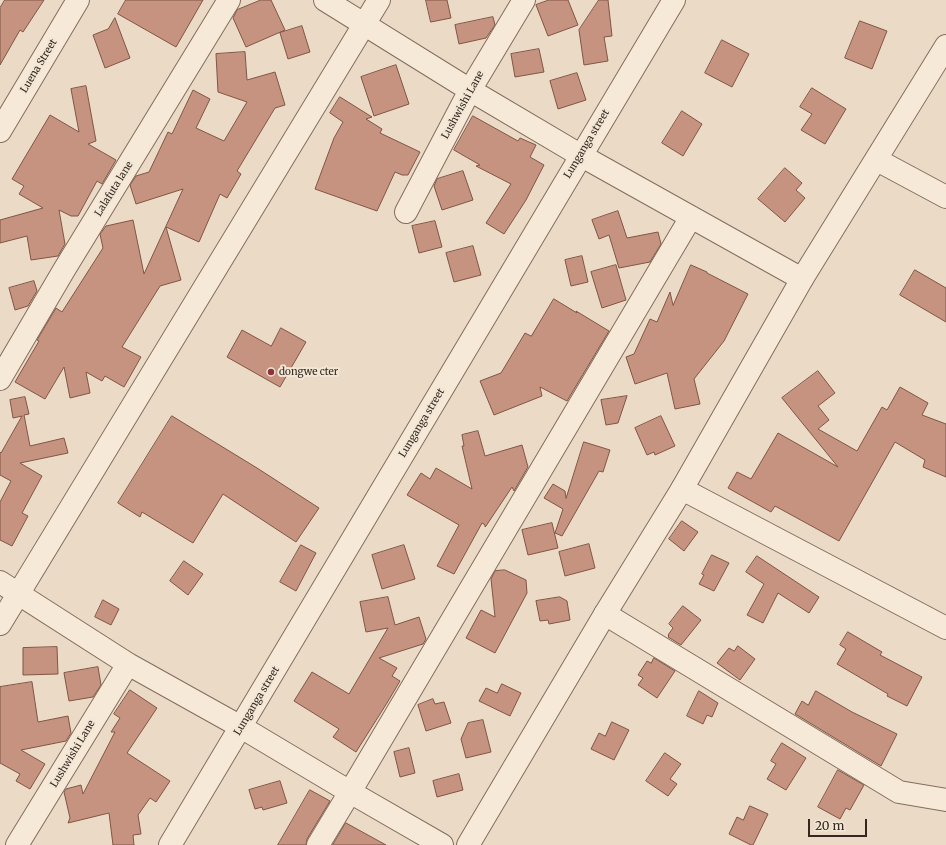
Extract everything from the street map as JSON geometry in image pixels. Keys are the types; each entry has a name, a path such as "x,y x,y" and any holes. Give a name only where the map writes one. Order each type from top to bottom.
{"street":[{"name":"Luena Street","path":"0,131 78,0"},
{"name":"Lalafuta lane","path":"0,379 64,270 228,0"},
{"path":"325,0 470,90 580,155 802,279"},
{"path":"0,624 379,0"},
{"name":"Lushwishi Lane","path":"406,212 470,90 524,0"},
{"name":"Lunganga street","path":"170,845 580,155 674,0"},
{"path":"468,845 605,614 682,489 802,279 946,46"},
{"path":"876,160 946,197"},
{"path":"318,845 691,217"},
{"path":"682,489 946,628"},
{"path":"0,582 128,664 241,727 442,845"},
{"path":"605,614 899,792 946,800"},
{"name":"Lushwishi Lane","path":"17,845 128,664"}],"building":[{"path":"5,0 44,0 23,32 20,30 0,65 0,8"},
{"path":"126,0 203,0 176,47 118,14"},
{"path":"261,0 271,0 285,30 246,47 233,18 237,10"},
{"path":"426,0 447,0 451,18 431,22"},
{"path":"549,0 568,0 578,25 548,36 536,5"},
{"path":"599,0 608,0 612,36 604,37 608,61 584,65 579,30"},
{"path":"493,17 495,25 486,38 459,44 455,25"},
{"path":"115,18 130,58 105,68 93,35 108,29"},
{"path":"860,21 887,31 872,69 845,58"},
{"path":"302,26 310,52 288,59 280,33"},
{"path":"722,40 749,54 732,87 705,73"},
{"path":"539,49 544,72 515,77 511,54"},
{"path":"245,52 247,80 275,72 285,105 275,108 237,171 241,174 227,198 220,194 199,242 166,227 181,280 160,286 122,347 141,357 124,387 105,376 102,381 86,372 90,393 70,398 64,367 45,399 15,382 56,308 62,312 103,248 100,234 106,226 133,220 144,274 183,189 136,204 130,185 136,176 149,172 168,132 172,134 193,90 210,99 196,128 224,141 247,102 218,92 216,54"},
{"path":"396,65 409,104 374,116 361,77"},
{"path":"577,73 586,100 558,109 550,81"},
{"path":"86,86 96,141 88,144 116,160 102,184 97,181 78,216 71,216 59,210 65,244 58,256 31,260 27,236 0,243 0,220 43,208 19,194 24,186 12,179 50,115 79,132 71,89"},
{"path":"812,88 846,109 825,144 801,130 812,114 800,107"},
{"path":"340,97 372,117 366,119 382,129 380,133 420,152 408,175 402,175 395,172 377,211 315,189 334,138 343,122 330,113"},
{"path":"682,111 702,124 683,156 662,143"},
{"path":"473,116 518,141 520,138 536,145 530,157 544,165 526,200 504,234 486,223 511,184 476,166 480,165 454,150"},
{"path":"785,168 802,183 796,190 805,198 785,222 758,199"},
{"path":"463,171 473,200 442,210 434,186 437,179"},
{"path":"618,211 627,238 658,232 661,244 650,262 619,268 609,235 599,239 592,220"},
{"path":"435,221 442,247 419,253 412,226"},
{"path":"473,246 481,275 454,282 446,253"},
{"path":"582,256 588,282 571,286 565,260"},
{"path":"616,265 626,300 602,308 591,272"},
{"path":"691,265 748,294 724,341 694,379 700,404 675,409 667,373 635,384 626,357 634,354 650,319 657,322 670,292 673,305"},
{"path":"915,270 946,288 946,322 900,295"},
{"path":"34,281 37,291 28,306 15,310 9,288"},
{"path":"554,299 609,331 567,401 540,387 542,396 494,415 480,381 501,373 525,333 531,336"},
{"name":"dongwe cter","path":"281,328 306,342 280,387 227,357 242,330 271,346"},
{"path":"818,371 835,393 818,406 829,420 818,429 857,451 882,407 887,410 900,387 928,403 922,415 946,424 946,477 923,467 925,460 895,442 839,541 775,506 771,512 728,488 737,472 751,479 778,433 838,467 782,398"},
{"path":"627,396 618,423 606,425 601,400"},
{"path":"25,397 29,414 24,415 30,446 64,438 68,453 20,463 42,476 22,513 28,516 12,546 0,540 0,502 11,481 0,475 0,452 1,453 22,416 13,418 10,400"},
{"path":"172,416 319,508 296,542 223,494 193,543 142,512 140,517 118,503"},
{"path":"661,416 675,446 655,455 654,452 647,455 635,428"},
{"path":"478,431 485,456 522,445 528,467 514,491 512,487 485,527 482,523 454,574 437,566 459,525 407,495 421,473 430,479 436,468 472,489 462,446 464,446 462,435"},
{"path":"584,442 610,450 603,472 599,471 562,536 555,533 563,509 544,498 553,484 565,491 566,498"},
{"path":"682,521 698,532 684,551 669,539"},
{"path":"552,523 558,548 528,555 522,530"},
{"path":"589,544 595,568 565,576 559,552"},
{"path":"301,545 316,553 296,591 280,582"},
{"path":"404,545 415,579 382,589 372,555"},
{"path":"712,555 729,563 714,591 699,584 704,575 702,574"},
{"path":"757,556 819,597 809,613 778,593 763,623 747,615 764,584 746,572"},
{"path":"184,561 203,574 188,595 170,581"},
{"path":"505,570 526,580 527,593 495,653 466,638 481,610 495,617 491,579 495,571"},
{"path":"388,597 395,625 419,617 426,639 423,644 379,658 397,668 392,676 400,681 356,752 333,737 339,729 294,701 312,672 349,694 388,628 366,632 360,602"},
{"path":"560,597 567,601 570,620 549,624 548,620 540,621 536,601"},
{"path":"103,600 119,609 111,625 95,617"},
{"path":"683,606 701,620 681,645 668,637 668,635 673,628 669,624"},
{"path":"848,632 882,652 880,655 922,677 907,706 887,696 888,694 837,664 846,649 840,645"},
{"path":"738,646 755,659 740,680 717,663 729,648 734,651"},
{"path":"57,647 58,674 23,675 23,648"},
{"path":"654,658 675,671 657,698 638,685 643,678 638,675 647,661 651,663"},
{"path":"98,667 101,685 93,697 69,701 64,673"},
{"path":"32,682 38,722 68,716 71,733 66,741 21,750 45,764 30,789 16,781 20,774 0,763 0,687"},
{"path":"502,684 521,693 510,716 479,701 486,688 497,693"},
{"path":"130,690 157,708 127,753 170,781 156,802 150,798 138,815 141,834 133,835 134,845 113,845 109,813 68,823 70,818 64,792 66,789 81,785 83,794 115,732 111,732 120,718 114,714"},
{"path":"699,691 718,703 712,717 707,715 703,724 687,716"},
{"path":"816,691 852,712 897,734 881,766 795,714 802,701 808,705"},
{"path":"433,699 435,704 444,702 451,723 426,731 418,705"},
{"path":"483,720 491,752 466,758 461,739 468,723"},
{"path":"612,722 629,730 614,760 591,749 599,733 605,736"},
{"path":"782,743 806,758 786,790 767,779 776,764 771,761"},
{"path":"409,748 415,773 400,777 394,752"},
{"path":"665,753 681,764 670,779 677,784 668,796 646,781"},
{"path":"838,770 864,785 850,810 846,808 840,819 818,807"},
{"path":"459,774 463,790 437,797 433,781"},
{"path":"280,781 287,803 263,810 262,807 255,809 249,790"},
{"path":"310,790 330,801 307,839 306,845 278,845"},
{"path":"750,806 768,814 753,845 729,834 737,817 743,820"},
{"path":"346,823 386,845 333,845"}],"place":[{"name":"dongwe cter","path":"271,372"}]}
